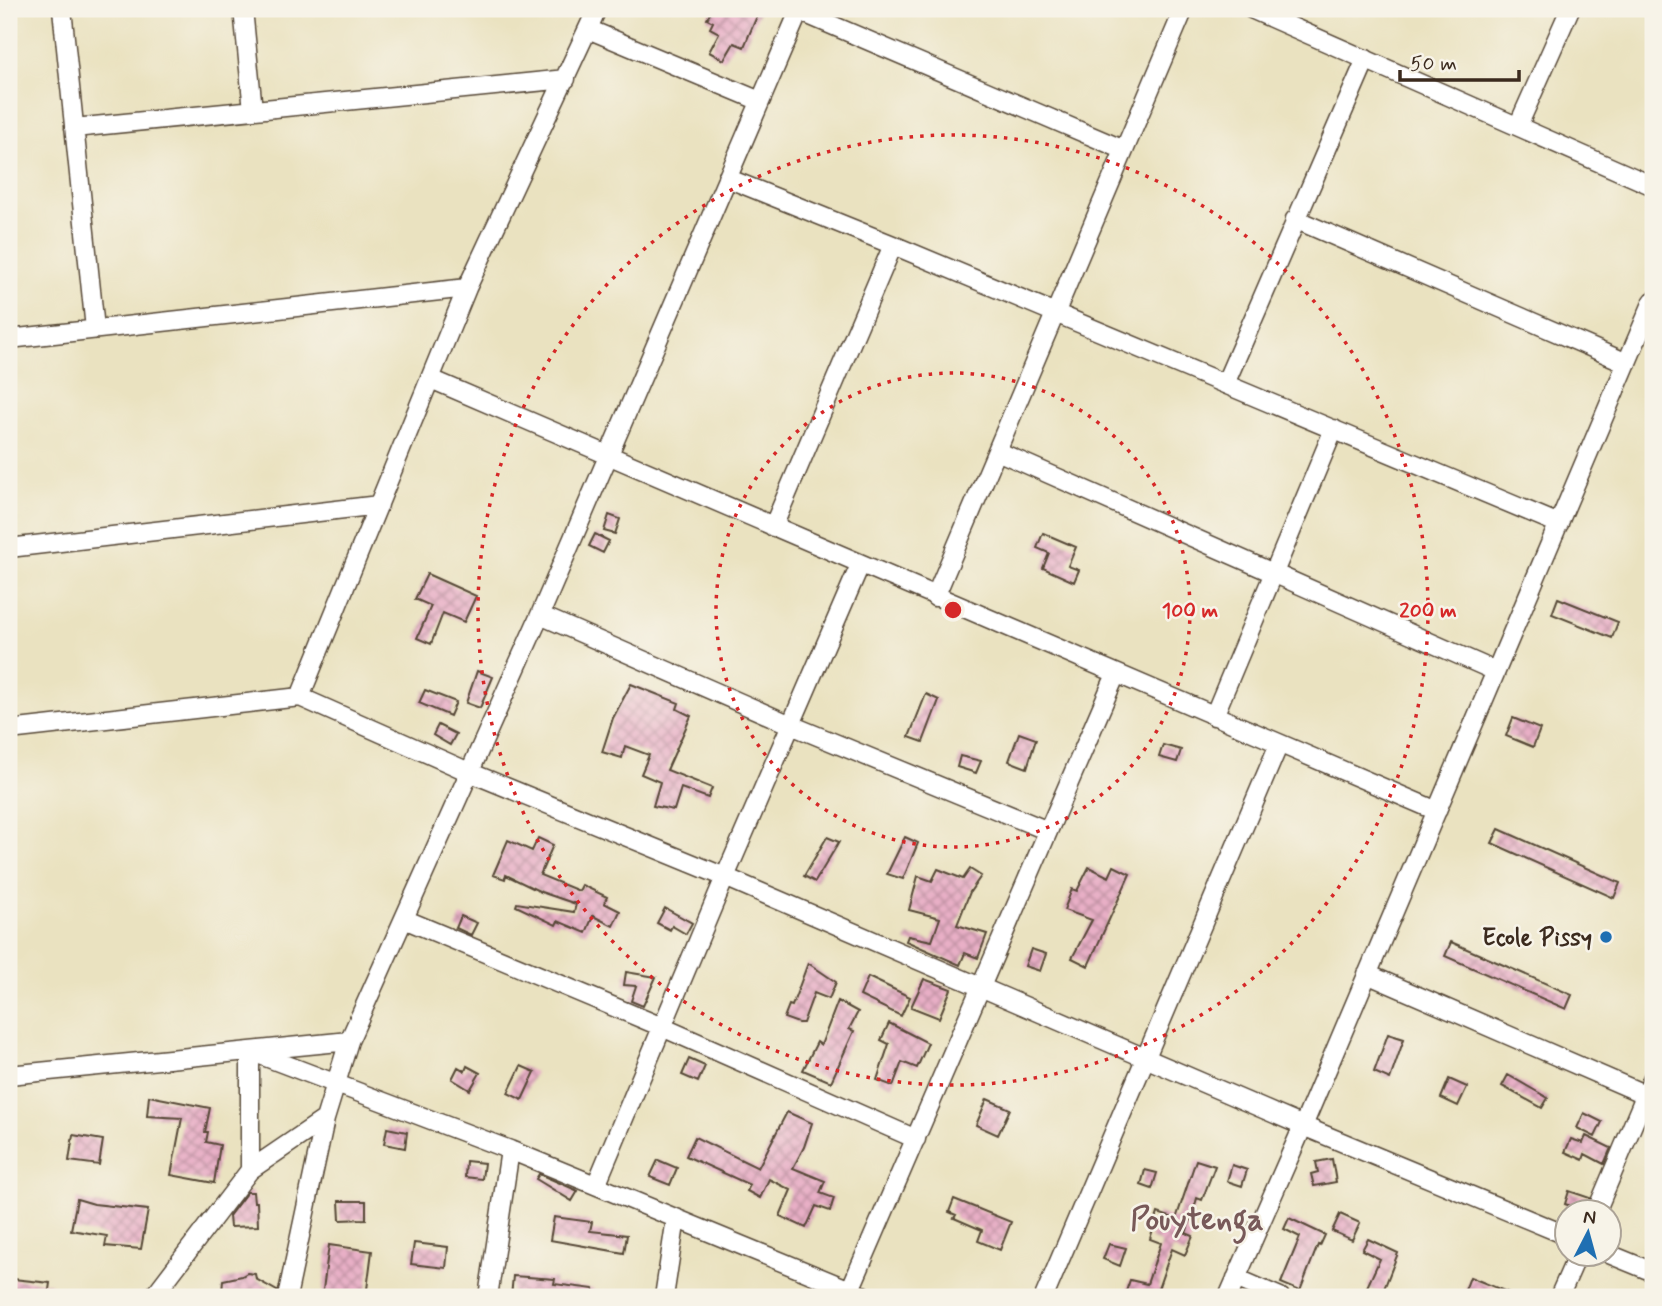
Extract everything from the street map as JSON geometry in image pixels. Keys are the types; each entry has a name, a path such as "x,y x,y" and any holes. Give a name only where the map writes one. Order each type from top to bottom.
{"street":[{"path":"62,9 95,329"},
{"path":"243,9 253,110"},
{"path":"300,697 467,288 597,9"},
{"path":"936,597 1184,9"},
{"path":"1251,9 1653,186"},
{"path":"1518,126 1570,9"},
{"path":"287,1297 325,1119 349,1041 540,615 799,10 1124,150"},
{"path":"588,29 760,101"},
{"path":"1225,384 1366,59"},
{"path":"75,128 566,79"},
{"path":"727,178 1559,524"},
{"path":"1295,219 1627,363"},
{"path":"772,527 893,245"},
{"path":"9,339 467,288"},
{"path":"1228,1297 1653,301"},
{"path":"431,379 1437,811"},
{"path":"1214,716 1334,429"},
{"path":"997,452 1495,671"},
{"path":"9,548 379,505"},
{"path":"596,1185 860,565"},
{"path":"540,615 791,725 1048,831"},
{"path":"250,1051 510,1150 859,1294 916,1139 1116,674"},
{"path":"9,730 300,697 469,772 725,877 1303,1126 1554,1231"},
{"path":"1044,1297 1279,744"},
{"path":"404,919 662,1027 916,1139"},
{"path":"1367,974 1649,1096"},
{"path":"9,1075 349,1041"},
{"path":"250,1051 250,1170"},
{"path":"1602,1198 1649,1096 1653,1077"},
{"path":"153,1297 250,1170 325,1119"},
{"path":"488,1297 510,1150"},
{"path":"664,1297 676,1218"},
{"path":"1624,1260 1653,1272"},
{"path":"1559,1297 1572,1268"},
{"path":"1236,1278 1280,1297"}],"building":[{"path":"712,9 760,9 744,47 734,43 724,60 709,52 719,33 710,28 713,22 707,19"},
{"path":"609,515 620,519 615,534 604,531"},
{"path":"1043,533 1076,547 1068,566 1079,570 1074,582 1043,568 1049,553 1037,548"},
{"path":"595,534 609,541 603,553 589,546"},
{"path":"427,574 476,596 464,622 443,613 431,644 417,638 431,606 415,599"},
{"path":"1558,598 1618,622 1612,638 1552,614"},
{"path":"477,671 493,677 480,708 466,703"},
{"path":"631,684 679,703 677,709 691,716 667,770 712,788 708,798 681,788 674,810 653,806 660,782 641,774 649,755 625,746 622,758 602,752 613,718"},
{"path":"425,690 456,702 450,716 419,703"},
{"path":"926,694 939,700 923,742 909,737"},
{"path":"1513,718 1540,729 1533,747 1506,736"},
{"path":"438,725 456,734 450,745 433,735"},
{"path":"1019,733 1036,739 1027,768 1009,761"},
{"path":"1163,745 1181,750 1177,762 1159,757"},
{"path":"960,756 981,761 976,773 957,767"},
{"path":"1499,829 1620,883 1614,898 1492,843"},
{"path":"827,837 839,842 815,882 804,876"},
{"path":"905,837 918,843 903,879 887,874"},
{"path":"538,838 553,845 540,875 579,891 582,885 607,897 604,903 620,911 613,926 593,916 586,933 558,921 556,925 516,906 517,903 574,912 576,904 541,892 506,875 505,879 493,875 508,840 532,851"},
{"path":"1114,866 1130,874 1088,966 1072,958 1092,920 1064,910 1072,889 1077,891 1089,867 1109,877"},
{"path":"938,869 963,879 970,869 981,876 970,892 957,925 987,934 978,958 965,953 960,965 906,941 908,936 932,941 940,918 909,910 918,876 932,881"},
{"path":"665,908 692,923 686,934 672,926 670,930 657,923"},
{"path":"461,916 477,923 471,935 456,928"},
{"path":"1451,942 1572,995 1566,1009 1445,956"},
{"path":"1031,949 1046,954 1040,971 1025,966"},
{"path":"808,963 836,982 829,999 814,993 803,1023 798,1023 784,1018 789,1005 792,1006"},
{"path":"626,972 656,977 643,1006 631,1001 636,986 624,985"},
{"path":"868,977 910,997 901,1016 860,996"},
{"path":"924,979 951,989 939,1018 911,1007"},
{"path":"838,1001 858,1012 849,1029 854,1031 831,1082 803,1070 817,1042 821,1045"},
{"path":"889,1023 928,1043 917,1068 902,1062 893,1086 877,1080 889,1044 881,1040"},
{"path":"1388,1034 1404,1039 1390,1079 1374,1072"},
{"path":"689,1059 705,1066 698,1082 682,1075"},
{"path":"467,1066 480,1073 470,1090 452,1079 458,1067 465,1071"},
{"path":"521,1066 535,1072 522,1100 508,1093"},
{"path":"1508,1075 1548,1098 1542,1108 1502,1086"},
{"path":"1449,1079 1467,1087 1458,1106 1441,1098"},
{"path":"149,1096 210,1108 205,1132 208,1132 206,1142 220,1145 214,1183 171,1175 182,1118 147,1116"},
{"path":"987,1099 1010,1109 998,1135 976,1125"},
{"path":"787,1112 812,1123 793,1168 825,1181 820,1193 834,1198 830,1211 816,1206 806,1228 780,1216 791,1190 769,1179 760,1198 747,1191 750,1185 686,1156 695,1137 758,1168"},
{"path":"1584,1113 1602,1122 1595,1137 1577,1128"},
{"path":"387,1128 407,1132 405,1148 384,1144"},
{"path":"73,1135 103,1140 99,1165 69,1161"},
{"path":"1586,1136 1611,1148 1604,1164 1585,1154 1583,1160 1565,1152 1571,1139 1583,1143"},
{"path":"1332,1159 1336,1182 1314,1186 1311,1174 1318,1172 1316,1162"},
{"path":"658,1160 677,1168 670,1185 650,1177"},
{"path":"1196,1160 1215,1166 1202,1200 1197,1198 1186,1233 1193,1236 1185,1255 1172,1249 1158,1289 1177,1297 1124,1297 1130,1280 1147,1284 1161,1243 1150,1239 1158,1213 1176,1219"},
{"path":"466,1161 484,1163 482,1179 465,1177"},
{"path":"1232,1165 1247,1170 1242,1186 1227,1181"},
{"path":"1145,1170 1157,1173 1152,1189 1141,1185"},
{"path":"539,1174 578,1191 572,1201 536,1179"},
{"path":"1569,1191 1590,1198 1567,1198"},
{"path":"247,1192 253,1192 254,1202 257,1202 258,1226 230,1227 229,1216"},
{"path":"77,1199 94,1204 148,1210 141,1249 105,1246 107,1236 71,1230"},
{"path":"954,1199 1011,1222 1000,1250 978,1241 982,1230 954,1218 956,1215 949,1212"},
{"path":"339,1201 366,1201 366,1219 340,1220"},
{"path":"1340,1214 1360,1223 1352,1240 1332,1231"},
{"path":"554,1217 592,1222 590,1231 627,1235 624,1253 550,1240"},
{"path":"1289,1218 1325,1235 1320,1246 1318,1245 1300,1291 1281,1283 1300,1237 1284,1229"},
{"path":"1368,1239 1398,1253 1382,1294 1367,1287 1380,1259 1362,1250"},
{"path":"414,1243 448,1247 446,1268 411,1264"},
{"path":"1109,1244 1126,1248 1120,1266 1103,1259"},
{"path":"329,1245 372,1251 366,1297 322,1297"},
{"path":"247,1273 255,1274 256,1279 277,1291 276,1297 232,1297 222,1293 223,1280"},
{"path":"513,1276 555,1279 554,1284 594,1289 593,1297 511,1297"},
{"path":"1470,1277 1519,1297 1474,1297 1464,1293"},
{"path":"13,1279 50,1283 48,1297 12,1297"}],"place":[{"name":"Ecole Pissy","path":"1606,937"}],"district":[{"name":"Pouytenga","path":"1197,1218"}]}
